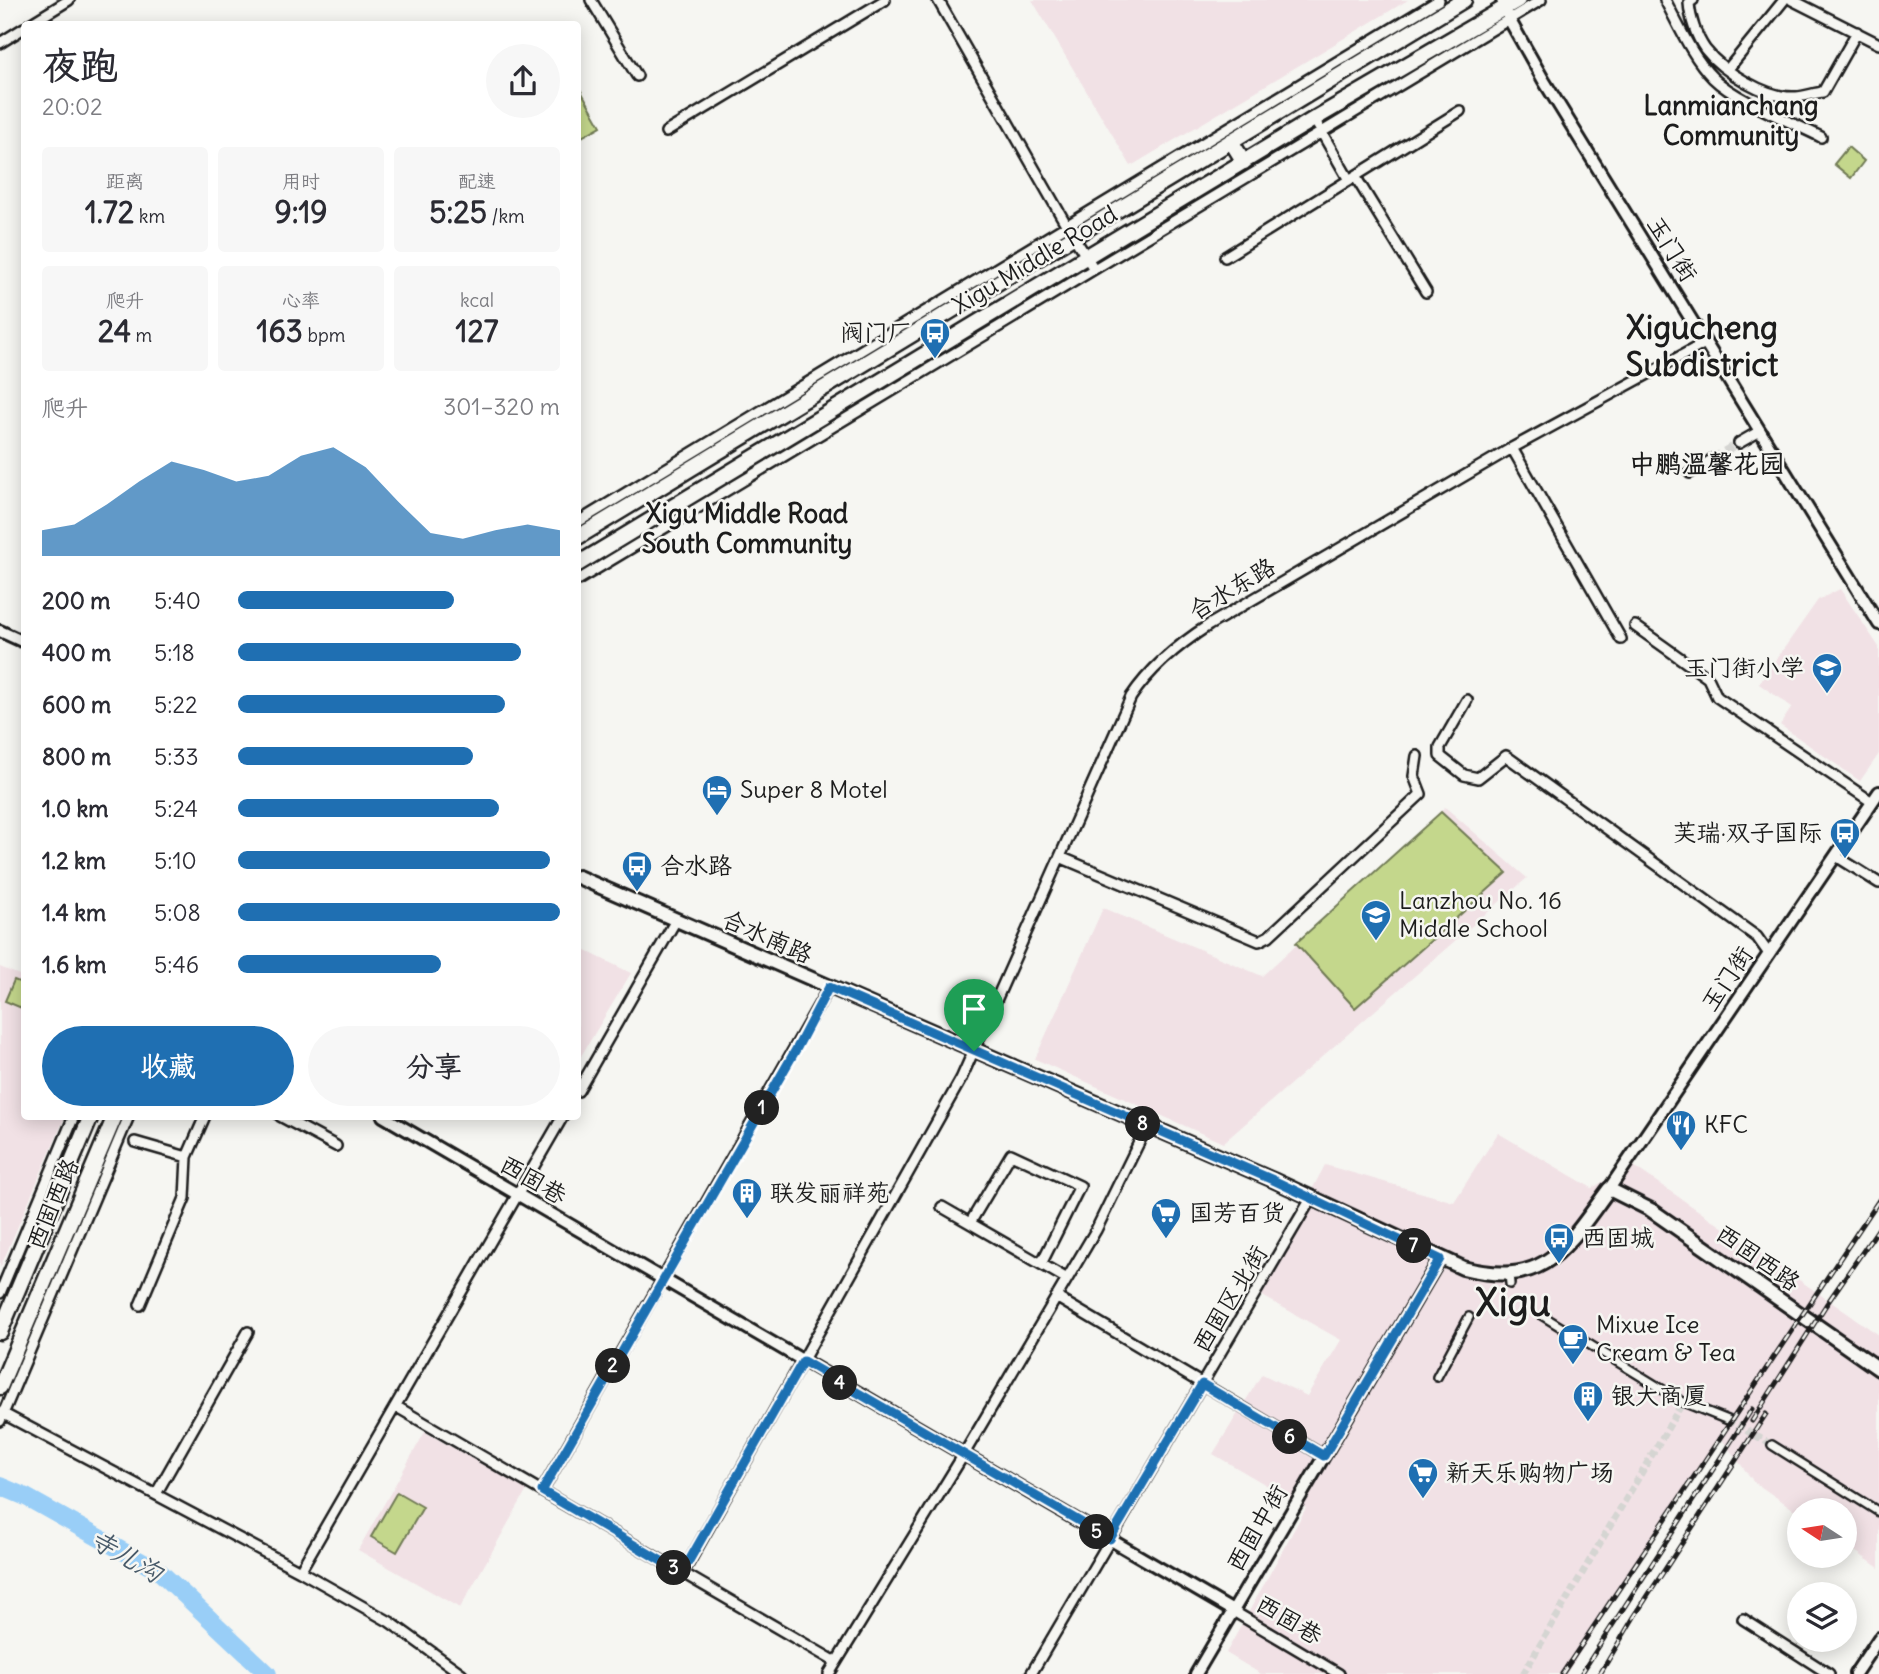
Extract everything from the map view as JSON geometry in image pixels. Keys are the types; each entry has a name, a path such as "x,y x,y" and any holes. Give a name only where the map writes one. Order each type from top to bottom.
{"main road":[{"name":"Xigu Middle Road","path":"581,535 1070,231 1231,141 1464,0"},
{"name":"Xigu Middle Road","path":"581,562 1090,263 1244,162 1318,125 1518,0"},
{"path":"1231,141 1244,162"},
{"path":"605,520 617,539"},
{"name":"合水南路","path":"581,878 1312,1197 1440,1259 1479,1272 1509,1279 1537,1268 1557,1255 1572,1240 1609,1189"},
{"name":"西固西路","path":"0,1332 89,1120"},
{"name":"西固西路","path":"0,1387 112,1120"},
{"name":"西固西路","path":"1609,1189 1651,1210 1879,1369"}],"street":[{"path":"35,21 69,0"},
{"path":"591,0 637,76"},
{"path":"666,132 885,0"},
{"path":"938,0 1090,263"},
{"path":"581,520 1070,231 1439,0"},
{"path":"1505,9 1541,0"},
{"path":"1665,0 1702,65 1719,84 1821,137"},
{"path":"1693,0 1689,2 1690,17 1705,49 1728,69 1760,90 1794,97 1823,92 1857,32"},
{"path":"1728,69 1784,0"},
{"path":"1792,0 1879,44"},
{"name":"玉门街","path":"1505,9 1544,81 1879,624"},
{"path":"0,43 21,30"},
{"path":"1225,257 1460,111"},
{"path":"581,578 1318,125 1426,292"},
{"name":"合水东路","path":"803,1361 961,1079 1140,682 1169,653 1209,625 1513,448 1705,343"},
{"path":"1739,443 1760,431"},
{"path":"1513,448 1621,639"},
{"path":"1690,473 1713,459"},
{"path":"1634,626 1707,678 1717,697 1876,797"},
{"path":"0,631 21,641"},
{"path":"1467,700 1440,747 1440,756 1464,775 1478,778 1507,756 1757,937 1769,954"},
{"path":"1060,857 1259,941 1269,936 1421,794 1414,776 1416,756"},
{"name":"玉门街","path":"1609,1189 1876,797"},
{"path":"1836,856 1879,883"},
{"path":"581,1086 676,920"},
{"path":"542,1491 798,1046 829,987"},
{"path":"0,1293 72,1120"},
{"path":"127,1120 1,1416 300,1571 390,1622 462,1674"},
{"path":"140,1305 185,1198 187,1157 203,1120"},
{"path":"288,1120 336,1146"},
{"name":"西固巷","path":"390,1120 1339,1674"},
{"path":"300,1571 561,1120"},
{"path":"829,1674 964,1454 1096,1230 1147,1126"},
{"path":"135,1142 187,1157"},
{"path":"971,1223 1011,1154 1080,1186 1041,1264"},
{"name":"西固区北街","path":"1031,1674 1312,1197"},
{"path":"942,1207 1067,1279"},
{"name":"西固中街","path":"1196,1674 1440,1259"},
{"path":"1056,1297 1324,1456"},
{"path":"1543,1316 1683,1402 1728,1420"},
{"path":"1437,1377 1469,1317"},
{"path":"156,1494 248,1332"},
{"path":"682,1573 803,1361"},
{"path":"397,1407 836,1662"},
{"path":"1772,1445 1879,1512"},
{"path":"1743,1619 1829,1674"},
{"path":"1855,1674 1879,1638"}],"shaded area":[{"path":"1032,0 1408,0 1131,166"},
{"name":"玉门街小学","path":"1840,589 1879,647 1879,754 1860,781 1780,725 1792,707 1759,684 1818,600"},
{"name":"Lanzhou No. 16 Middle School","path":"1445,807 1527,878 1223,1143 1035,1059 1103,908 1262,976"},
{"path":"581,948 631,973 581,1056"},
{"path":"0,967 21,976 21,1120 64,1120 0,1268"},
{"path":"1498,1133 1592,1188 1632,1165 1879,1335 1879,1568 1857,1552 1857,1498 1787,1498 1787,1505 1754,1482 1720,1437 1566,1674 1261,1674 1226,1653 1306,1508 1213,1454 1262,1374 1307,1396 1341,1340 1257,1293 1325,1165 1454,1202"},
{"path":"425,1432 527,1490 460,1608 358,1550"}],"green space":[{"path":"581,91 601,126 581,137"},
{"path":"1848,147 1864,161 1851,178 1834,164"},
{"path":"1441,812 1507,873 1355,1008 1296,943"},
{"path":"14,980 21,983 21,1008 5,1001"},
{"path":"397,1492 423,1507 397,1552 371,1537"}],"waterway":[{"name":"寺儿沟","path":"0,1486 26,1497 160,1572 268,1674"}],"tunnel":[{"path":"1713,459 1739,443"},
{"path":"1523,1674 1683,1402"},
{"path":"1728,1420 1772,1445"}],"railway":[{"path":"1562,1674 1879,1200"},
{"path":"1752,1421 1879,1228"},
{"path":"1581,1674 1752,1409"},
{"path":"1600,1674 1766,1414"}],"place":[{"name":"阀门厂","path":"935,360"},
{"name":"玉门街小学","path":"1827,695"},
{"name":"Super 8 Motel","path":"717,817"},
{"name":"芙瑞·双子国际","path":"1845,860"},
{"name":"合水路","path":"637,893"},
{"name":"Lanzhou No. 16 Middle School","path":"1376,942"},
{"name":"KFC","path":"1681,1152"},
{"name":"联发丽祥苑","path":"747,1220"},
{"name":"国芳百货","path":"1166,1240"},
{"name":"西固城","path":"1559,1265"},
{"name":"Mixue Ice Cream & Tea","path":"1573,1366"},
{"name":"银大商厦","path":"1588,1423"},
{"name":"新天乐购物广场","path":"1423,1500"}],"district":[{"name":"Lanmianchang Community","path":"1731,121"},
{"name":"Xigucheng Subdistrict","path":"1702,346"},
{"name":"中鹏温馨花园","path":"1707,464"},
{"name":"Xigu Middle Road South Community","path":"747,529"},
{"name":"Xigu","path":"1513,1303"}],"route":[{"path":"829,987 974,1051 1273,1180 1440,1259 1324,1456 1202,1384 1110,1539 803,1361 682,1573 542,1491 798,1046 829,987"}]}
